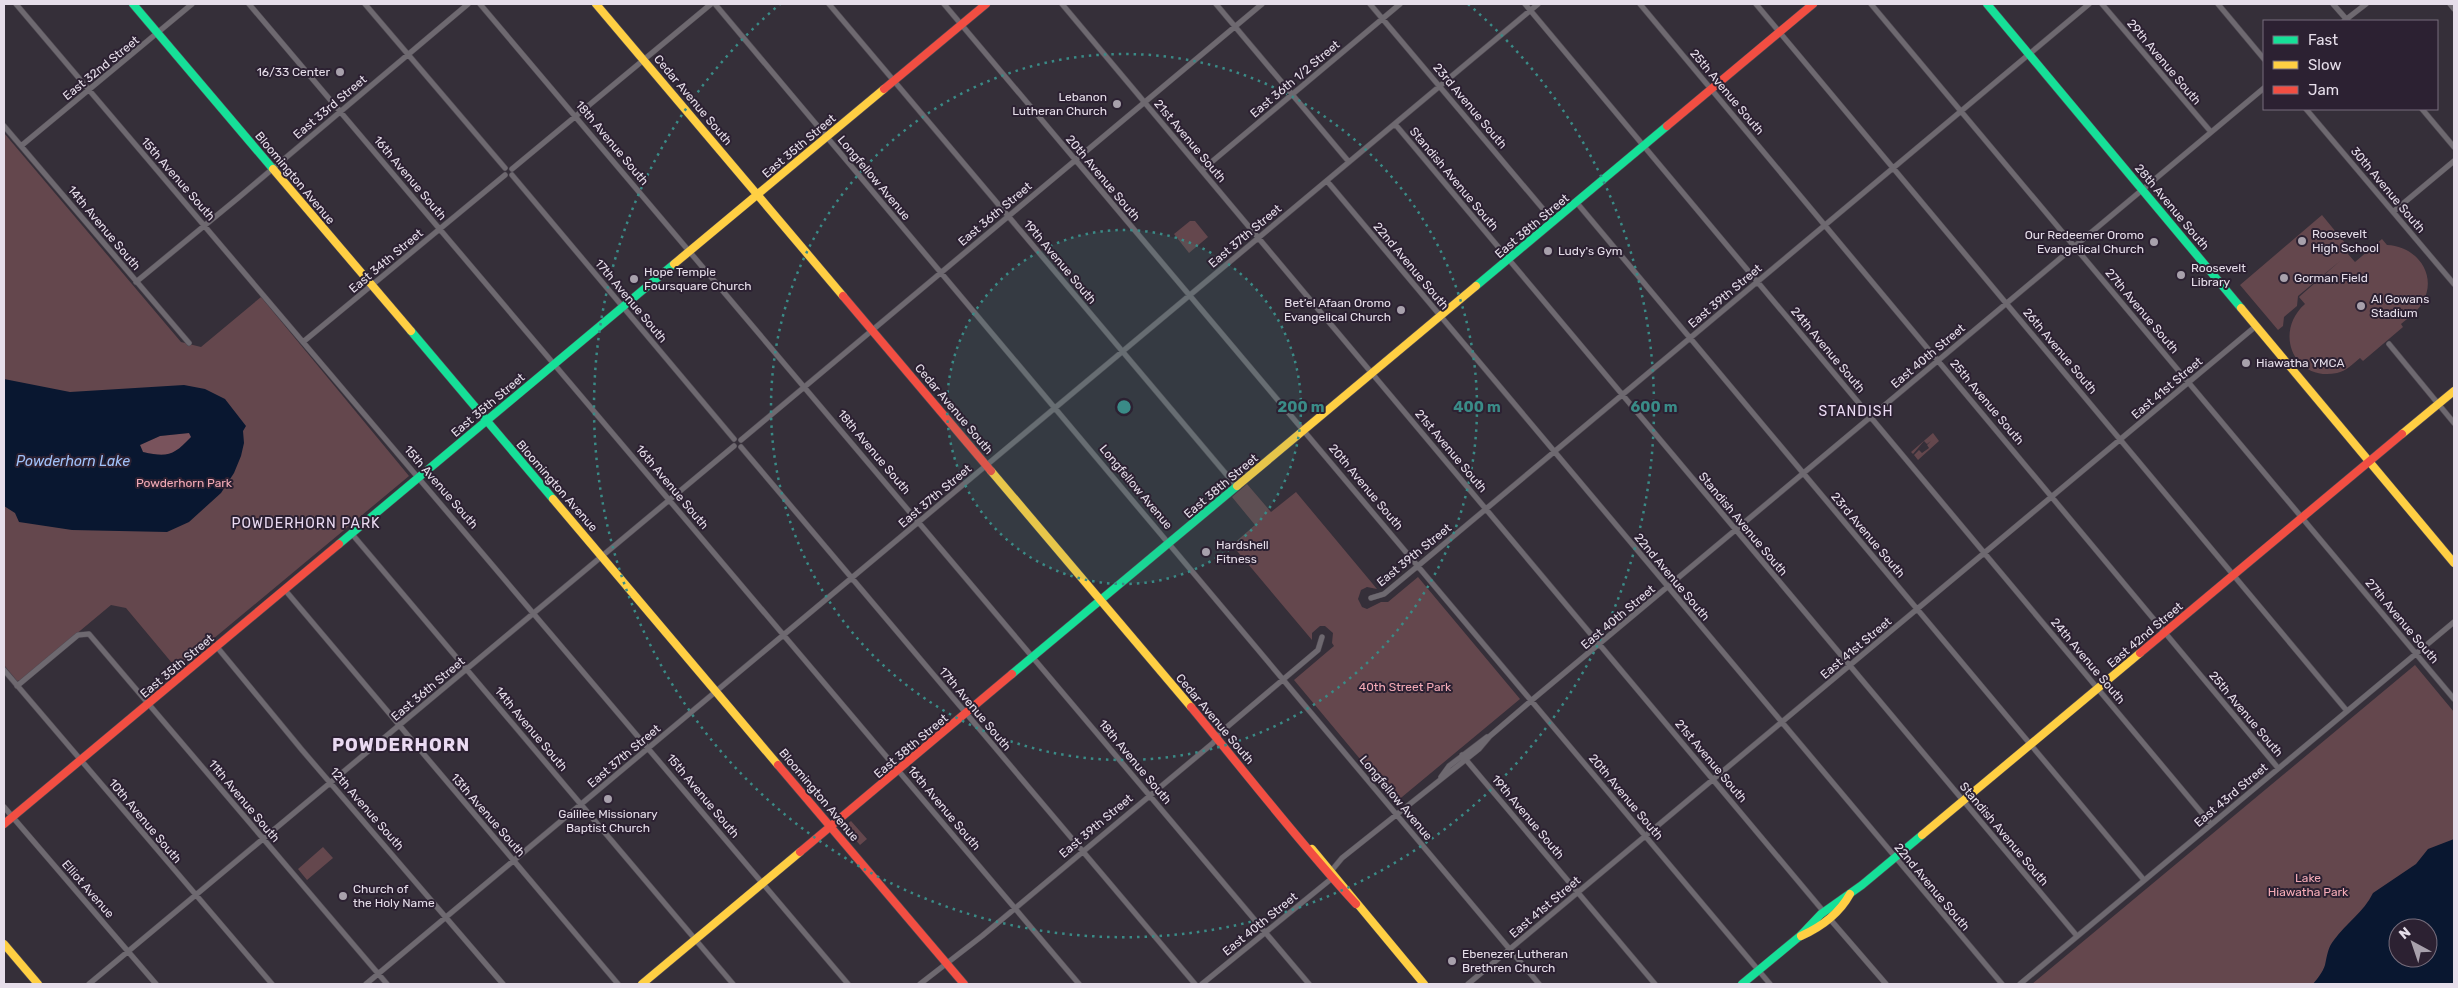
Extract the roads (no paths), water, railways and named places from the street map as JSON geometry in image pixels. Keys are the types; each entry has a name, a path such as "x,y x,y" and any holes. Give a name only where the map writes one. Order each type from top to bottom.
{"street":[{"name":"15th Avenue South","path":"16,4 848,984"},
{"name":"Bloomington Avenue","path":"133,4 964,984"},
{"name":"East 32nd Street","path":"21,146 192,4"},
{"name":"16th Avenue South","path":"249,4 1079,984"},
{"path":"365,4 505,168 512,172"},
{"name":"East 33rd Street","path":"136,282 468,4"},
{"name":"18th Avenue South","path":"480,4 1309,984"},
{"name":"Cedar Avenue South","path":"596,4 1424,984"},
{"path":"505,168 505,175 512,172 576,116 711,4"},
{"name":"Longfellow Avenue","path":"715,4 1539,984"},
{"name":"19th Avenue South","path":"829,4 1238,486"},
{"name":"20th Avenue South","path":"944,4 1419,565 1770,984"},
{"name":"East 35th Street","path":"4,824 986,4"},
{"name":"21st Avenue South","path":"1062,4 1374,373 1826,915 1886,984"},
{"path":"1216,4 1349,162"},
{"name":"East 36th Street","path":"741,440 1262,4"},
{"name":"23rd Avenue South","path":"1370,4 1554,222"},
{"name":"East 36th 1/2 Street","path":"1202,170 1400,4"},
{"name":"24th Avenue South","path":"1525,4 2211,824"},
{"name":"East 37th Street","path":"366,984 1538,4"},
{"name":"25th Avenue South","path":"1640,4 2053,496 2278,768"},
{"name":"26th Avenue South","path":"1756,4 2347,711"},
{"name":"East 38th Street","path":"642,984 1034,658 1813,4"},
{"name":"27th Avenue South","path":"1871,4 2454,699"},
{"name":"28th Avenue South","path":"1987,4 2454,563"},
{"name":"East 39th Street","path":"1371,598 1384,594 2089,4"},
{"name":"29th Avenue South","path":"2102,4 2211,132"},
{"path":"2218,4 2263,58"},
{"path":"2334,4 2345,20"},
{"path":"2347,20 2366,4"},
{"path":"2450,4 2454,9"},
{"name":"East 40th Street","path":"1202,984 1298,905 1331,874 1342,858 1356,849 1441,778 1444,772 1464,758 2263,89"},
{"name":"30th Avenue South","path":"2307,110 2454,284"},
{"path":"2423,110 2454,148"},
{"name":"Standish Avenue South","path":"1396,124 2077,936"},
{"name":"14th Avenue South","path":"4,126 189,343"},
{"path":"2393,212 2454,161"},
{"name":"17th Avenue South","path":"512,172 734,440"},
{"name":"East 34th Street","path":"303,342 505,175"},
{"name":"22nd Avenue South","path":"1327,181 2002,984"},
{"name":"23rd Avenue South","path":"1577,203 2144,880"},
{"name":"East 41st Street","path":"1468,984 2256,326"},
{"path":"2389,344 2454,423"},
{"name":"East 42nd Street","path":"1742,984 1800,936 1808,926 1826,915 1895,858 2454,392"},
{"path":"734,440 741,440 741,447 734,446 734,440"},
{"name":"East 36th Street","path":"89,984 734,446"},
{"name":"17th Avenue South","path":"741,447 1195,984"},
{"name":"14th Avenue South","path":"352,534 733,984"},
{"name":"13th Avenue South","path":"285,590 618,984"},
{"name":"East 43rd Street","path":"2020,984 2454,622"},
{"name":"11th Avenue South","path":"17,686 78,635 89,634 264,839 302,887 387,984"},
{"name":"East 39th Street","path":"920,984 1015,908 1150,795 1318,650 1322,637"},
{"name":"12th Avenue South","path":"218,647 503,984"},
{"name":"10th Avenue South","path":"4,670 272,984"},
{"name":"19th Avenue South","path":"1464,758 1655,984"},
{"name":"Elliot Avenue","path":"4,807 156,984"},
{"path":"4,944 38,984"}],"water":[{"name":"Powderhorn Lake","path":"4,379 70,392 184,385 205,389 225,399 246,426 243,431 244,443 241,456 234,473 221,493 189,522 167,532 72,530 19,522 15,513 4,506","holes":["189,433 191,437 180,448 165,455 143,452 140,445 160,436"]},
{"path":"2454,839 2454,984 2313,984 2324,968 2332,943 2365,906 2373,893 2416,864 2428,849"}],"place":[{"name":"16/33 Center","path":"340,72"},
{"name":"Lebanon Lutheran Church","path":"1117,104"},
{"name":"Roosevelt High School","path":"2302,241"},
{"name":"Our Redeemer Oromo Evangelical Church","path":"2154,242"},
{"name":"Ludy's Gym","path":"1548,251"},
{"name":"Roosevelt Library","path":"2181,275"},
{"name":"Gorman Field","path":"2284,278"},
{"name":"Hope Temple Foursquare Church","path":"634,279"},
{"name":"Al Gowans Stadium","path":"2361,306"},
{"name":"Bet’el Afaan Oromo Evangelical Church","path":"1401,310"},
{"name":"Hiawatha YMCA","path":"2246,363"},
{"name":"Hardshell Fitness","path":"1206,552"},
{"name":"Galilee Missionary Baptist Church","path":"608,799"},
{"name":"Church of the Holy Name","path":"343,896"},
{"name":"Ebenezer Lutheran Brethren Church","path":"1452,961"}],"district":[{"name":"STANDISH","path":"1856,411"},
{"name":"POWDERHORN PARK","path":"306,523"},
{"name":"POWDERHORN","path":"401,745"}],"park label":[{"name":"Powderhorn Park","path":"184,483"},
{"name":"40th Street Park","path":"1405,687"},
{"name":"Lake Hiawatha Park","path":"2308,885"}]}
